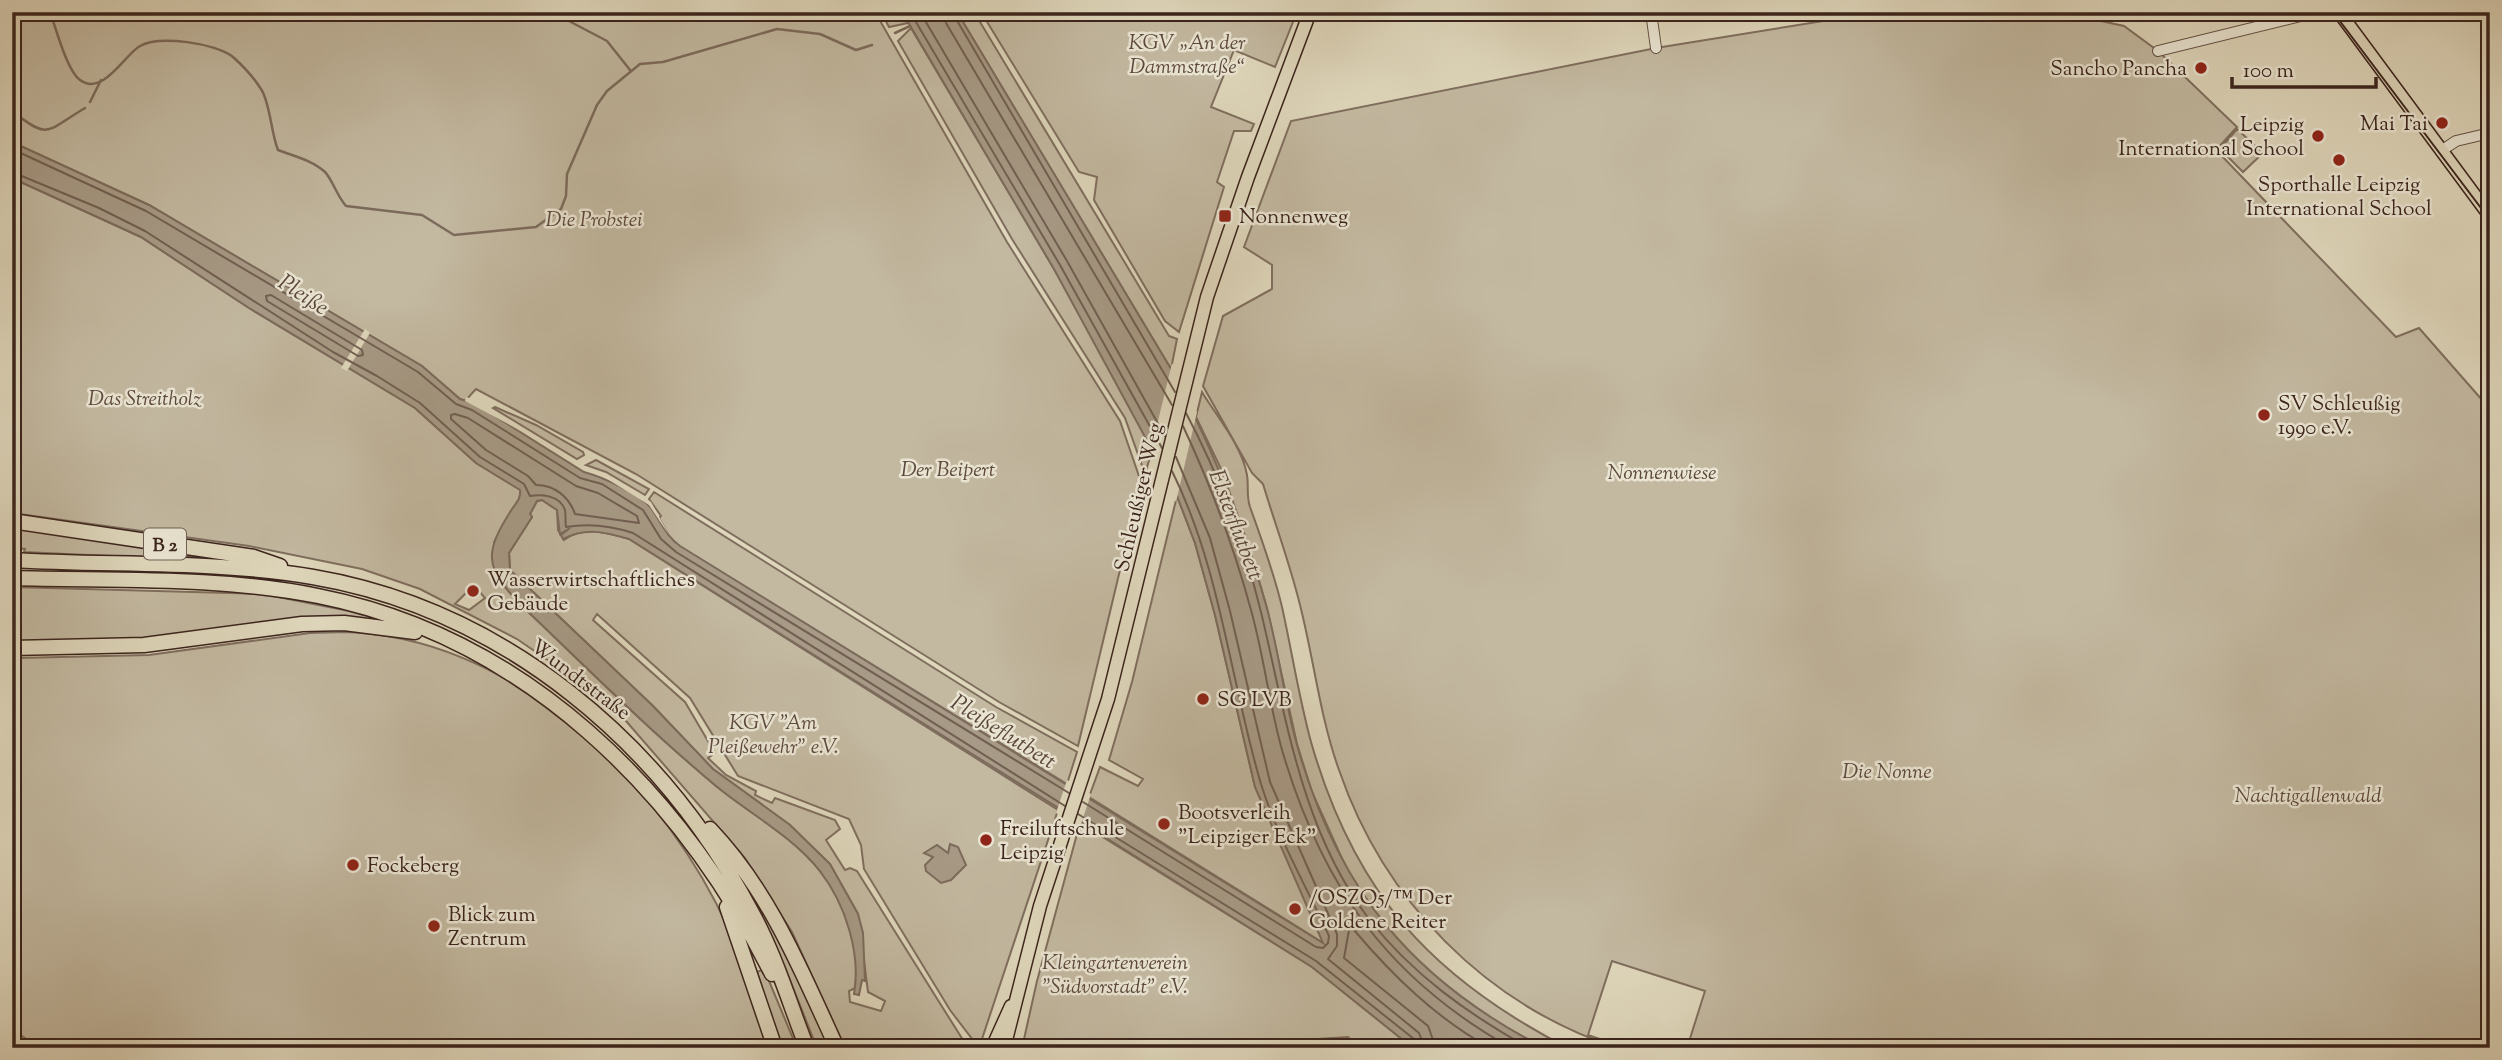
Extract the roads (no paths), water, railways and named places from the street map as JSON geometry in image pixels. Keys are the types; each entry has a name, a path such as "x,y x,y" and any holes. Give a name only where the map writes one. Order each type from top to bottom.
{"highway":[{"name":"B 2","path":"12,521 254,557 314,578"},
{"name":"Wundtstraße","path":"16,560 228,567 314,578 410,604 465,627 517,655 579,698 615,730 676,794 714,847 751,910 771,950 807,1048"},
{"name":"Wundtstraße","path":"12,578 198,583 276,589 318,596 370,609 440,636 507,670 540,691 606,745 665,808 714,873 762,955 801,1033"},
{"path":"12,648 144,645 312,623 344,623 440,636"},
{"path":"676,794 724,843 762,895 779,922 836,1048"},
{"path":"714,873 752,974 775,1048"}],"main road":[{"name":"Schleußiger Weg","path":"992,1048 1015,996 1059,844 1108,699 1188,372 1221,254 1310,12"},
{"path":"2339,12 2490,216"},
{"name":"Schleußiger Weg","path":"1004,1048 1011,1030 1015,996"}],"street":[{"path":"1651,12 1656,48"},
{"path":"2158,51 2318,12"},
{"path":"2441,151 2456,141 2490,133"}],"water":[{"name":"Elsterflutbett","path":"902,12 957,12 1171,369 1213,455 1236,514 1266,605 1292,728 1314,797 1334,844 1358,886 1386,925 1418,960 1455,992 1497,1021 1544,1048 1413,1048 1312,967 629,539 588,532 563,539 561,535 570,528 560,534 557,510 542,500 537,501 530,514 532,517 509,553 510,570 653,706 713,769 790,825 830,864 858,914 863,933 865,981 862,980 859,995 854,994 856,979 853,946 844,914 829,884 809,858 716,786 616,697 520,604 500,579 494,569 493,548 496,537 518,500 520,490 476,463 415,408 249,308 141,237 12,178 12,142 149,205 422,366 460,399 474,403 584,472 629,491 651,508 667,533 680,546 1323,943 1255,787 1215,615 1195,543 1177,496 1054,269"},
{"path":"950,844 958,847 966,865 951,880 941,883 926,871 925,865 933,857 924,853 937,845 948,853"}],"waterway":[{"path":"50,12 71,68 80,80 89,84 105,79 134,50 149,43 187,42 225,52 240,64 261,89 278,150 308,161 325,172 346,206 422,215 454,235 536,227 561,209 566,196 567,174 597,105 607,91 640,64 663,62 777,29 820,34 856,50 872,45"},
{"path":"554,12 558,14"},
{"path":"567,20 607,41 630,70"},
{"path":"895,33 910,26"},
{"path":"90,102 101,80"},
{"path":"12,111 34,126 48,129 85,108"}],"tram line":[{"path":"2333,12 2490,220"}],"place":[{"name":"Sancho Pancha","path":"2201,68"},
{"name":"Mai Tai","path":"2442,123"},
{"name":"Leipzig International School","path":"2318,136"},
{"name":"Sporthalle Leipzig International School","path":"2339,160"},
{"name":"Nonnenweg","path":"1225,216"},
{"name":"SV Schleußig 1990 e.V.","path":"2264,415"},
{"name":"Wasserwirtschaftliches Gebäude","path":"473,591"},
{"name":"SG LVB","path":"1203,699"},
{"name":"Bootsverleih \"Leipziger Eck\"","path":"1164,824"},
{"name":"Freiluftschule Leipzig","path":"986,840"},
{"name":"Fockeberg","path":"353,865"},
{"name":"/OSZO5/™ Der Goldene Reiter","path":"1295,909"},
{"name":"Blick zum Zentrum","path":"434,926"}],"park label":[{"name":"KGV „An der Dammstraße“","path":"1187,54"},
{"name":"Die Probstei","path":"594,219"},
{"name":"Das Streitholz","path":"145,398"},
{"name":"Der Beipert","path":"948,469"},
{"name":"Nonnenwiese","path":"1662,472"},
{"name":"KGV \"Am Pleißewehr\" e.V.","path":"773,734"},
{"name":"Die Nonne","path":"1887,771"},
{"name":"Nachtigallenwald","path":"2308,795"},
{"name":"Kleingartenverein \"Südvorstadt\" e.V.","path":"1115,974"}],"water label":[{"name":"Pleiße","path":"304,294"},
{"name":"Pleißeflutbett","path":"1004,731"}]}
